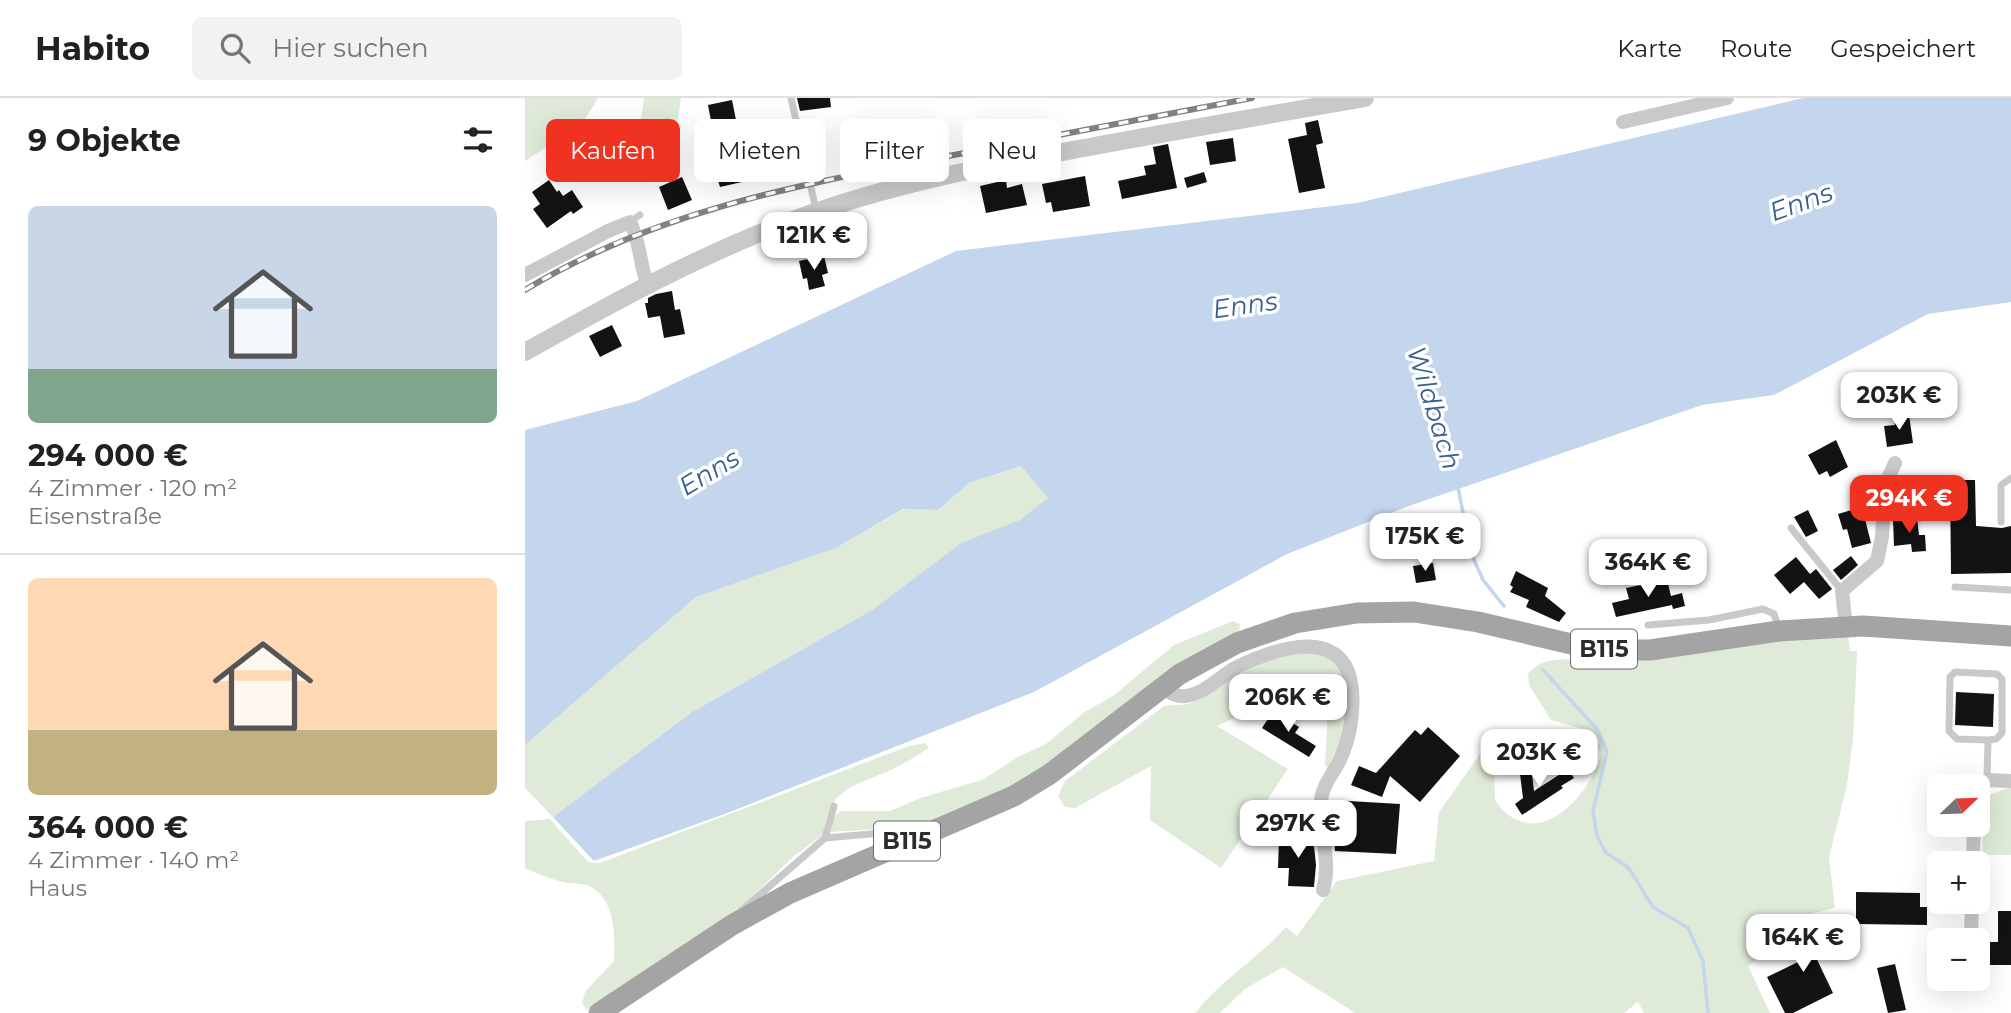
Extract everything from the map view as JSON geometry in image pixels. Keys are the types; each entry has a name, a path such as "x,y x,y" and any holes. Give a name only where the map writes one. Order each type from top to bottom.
{"main road":[{"name":"B115","path":"599,1013 732,925 790,893 1014,796 1051,774 1162,687 1206,658 1265,632 1325,616 1357,612 1414,612 1444,616 1584,647 1617,650 1650,650 1779,631 1846,627 1922,628 2011,636"}],"street":[{"path":"525,352 648,285 727,247 816,212 919,181 1011,161 1365,98"},
{"path":"1623,122 1727,98"},
{"path":"525,275 635,218 648,285"},
{"path":"1846,627 1842,591 1877,561 1882,537 1885,485 1895,463"},
{"path":"1162,687 1174,695 1195,694 1234,668 1271,653 1301,646 1320,647 1339,656 1347,667 1351,684 1351,719 1348,741 1321,799 1328,865 1323,890"},
{"path":"1990,783 2011,781"}],"lane":[{"path":"791,98 816,212"},
{"path":"2001,523 2001,485 2011,478"},
{"path":"1791,528 1842,591"},
{"path":"1955,587 2011,590"},
{"path":"1648,625 1709,620 1763,608 1774,614 1779,631"},
{"path":"1955,672 1997,674 2002,679 2002,733 1996,739 1988,740 1958,738 1949,731 1950,677 1955,672"},
{"path":"1983,774 1988,740"},
{"path":"732,925 747,904 825,838 834,806"},
{"path":"825,838 905,831 916,838"}],"green space":[{"path":"525,98 598,98 585,119 546,119 546,147 525,161"},
{"path":"644,98 681,98 678,119 641,119"},
{"path":"1022,466 1049,498 1021,520 961,543 872,610 692,712 553,817 525,788 525,745 696,597 836,548 904,509 938,510 969,483"},
{"path":"1233,621 1240,624 1239,631 1058,760 1007,790 932,822 907,827 831,832 832,818 841,811 890,811 920,798 982,780 1018,757 1046,744 1086,711 1113,696 1174,645"},
{"path":"1848,634 1850,651 1857,651 1853,739 1847,785 1829,857 1835,908 1788,919 1789,943 1748,966 1770,1013 1644,1013 1638,1002 1624,1013 1355,1013 1283,967 1245,989 1220,1013 1195,1013 1216,990 1286,927 1297,936 1337,881 1434,861 1439,812 1488,743 1494,767 1495,800 1508,815 1525,823 1540,823 1567,808 1589,781 1601,753 1587,730 1551,720 1529,685 1528,674 1540,664 1555,660 1588,660 1594,655"},
{"path":"1327,651 1345,673 1346,742 1328,768 1325,765 1329,695 1322,686 1310,682 1217,726 1288,769 1221,868 1150,820 1151,766 1075,808 1065,807 1058,796 1065,781 1164,706 1189,704 1225,680 1287,653"},
{"path":"925,743 929,748 917,756 857,784 838,797 827,818 824,834 794,856 728,920 587,1010 582,1003 585,992 614,961 614,930 609,909 598,892 589,886 562,882 525,868 525,821 550,819 588,862 600,863 909,746"},
{"path":"2011,787 2011,855 1990,855 1990,851 1982,851 1982,837 1990,837 1990,794"}],"water":[{"name":"Enns","path":"1803,98 2011,98 2011,302 1928,314 1774,395 1702,405 1406,507 1287,554 1034,692 730,812 594,861 553,817 692,712 872,610 961,543 1020,520 1048,498 1021,466 969,483 938,510 903,509 836,548 696,597 525,745 525,430 637,401 956,251 1357,203"}],"building":[{"path":"797,98 830,98 831,107 800,111"},
{"path":"732,100 736,119 711,119 708,105"},
{"path":"1318,120 1323,143 1316,145 1325,188 1299,193 1288,139 1307,135 1305,123"},
{"path":"1233,138 1236,161 1210,165 1206,142"},
{"path":"1168,144 1177,188 1122,199 1118,181 1146,175 1144,166 1156,164 1153,147"},
{"path":"1204,172 1207,182 1187,188 1184,178"},
{"path":"1085,176 1090,206 1053,212 1051,202 1046,203 1042,184"},
{"path":"682,177 692,200 668,210 659,187 670,182 680,182"},
{"path":"550,182 563,196 572,190 583,207 573,214 571,211 547,228 533,209 540,204 532,192"},
{"path":"718,182 742,182 720,187"},
{"path":"1006,182 1007,188 1022,184 1027,205 986,213 980,186"},
{"path":"824,256 828,273 822,275 825,286 809,290 799,261"},
{"path":"672,291 675,310 680,309 685,334 664,338 660,316 648,318 645,303 656,294"},
{"path":"612,325 622,346 600,357 589,336"},
{"path":"1909,415 1913,443 1887,447 1884,426 1895,425 1894,417"},
{"path":"1836,440 1848,467 1830,477 1827,471 1819,475 1808,455"},
{"path":"1950,480 1975,480 1976,526 2011,526 2011,573 1951,574"},
{"path":"1862,507 1871,543 1852,548 1847,529 1843,530 1838,514"},
{"path":"1808,510 1818,531 1806,537 1794,517"},
{"path":"1917,518 1919,535 1925,535 1926,551 1912,552 1911,544 1894,546 1893,520"},
{"path":"1851,556 1858,565 1841,580 1833,570"},
{"path":"1796,557 1810,574 1816,569 1832,589 1819,599 1804,582 1790,594 1774,575"},
{"path":"1433,563 1436,580 1416,583 1413,566"},
{"path":"1516,571 1548,588 1545,596 1566,613 1559,622 1526,607 1529,600 1510,592"},
{"path":"1667,580 1671,596 1682,593 1685,606 1673,609 1672,605 1616,617 1612,603 1629,599 1626,588"},
{"path":"1956,692 1994,694 1993,727 1955,725"},
{"path":"1273,711 1299,727 1295,733 1316,746 1309,757 1262,728"},
{"path":"1428,727 1460,756 1420,802 1390,776 1382,797 1351,785 1359,766 1376,773 1415,730 1421,735"},
{"path":"1531,765 1534,791 1568,769 1574,778 1522,815 1515,804 1523,798 1519,766"},
{"path":"1332,800 1400,804 1396,854 1335,851"},
{"path":"1313,837 1316,865 1314,887 1288,886 1289,868 1278,868 1279,838"},
{"path":"1856,892 1920,893 1920,907 1927,907 1927,925 1856,924"},
{"path":"1998,911 2011,911 2011,965 1990,965 1990,942 1998,942"},
{"path":"1821,923 1822,929 1832,927 1834,938 1823,940 1824,945 1811,947 1833,993 1793,1013 1785,1013 1767,977 1804,959 1798,927"},
{"path":"1895,964 1906,1010 1888,1013 1877,968"}],"waterway":[{"name":"Wildbach","path":"1458,487 1471,553 1483,580 1504,606"},
{"name":"Wildbach","path":"1543,670 1597,729 1607,752 1593,811 1597,836 1606,853 1628,867 1653,907 1688,928 1703,961 1708,1013"}],"railway":[{"path":"525,290 623,240 725,205 831,179 1252,98"}]}
